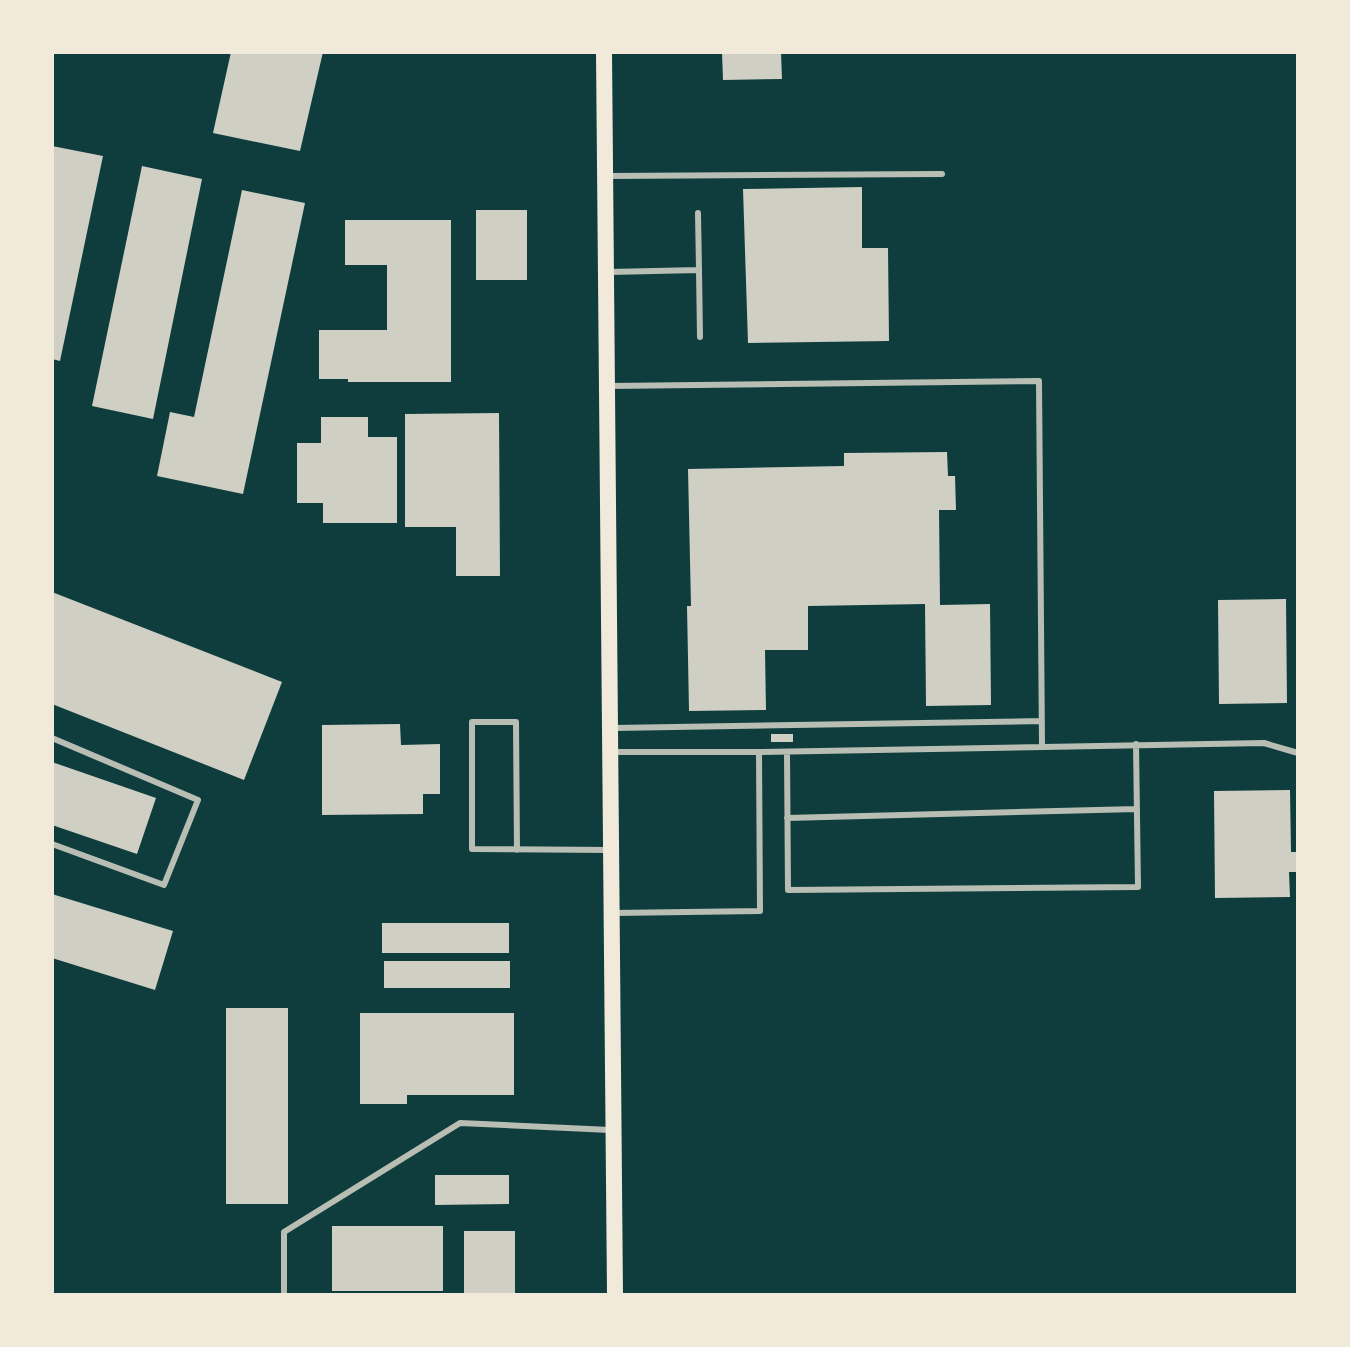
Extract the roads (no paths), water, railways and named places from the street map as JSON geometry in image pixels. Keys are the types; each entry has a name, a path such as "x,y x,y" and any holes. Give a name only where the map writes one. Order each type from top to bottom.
{"main road":[{"path":"604,52 615,1295"}],"lane":[{"path":"604,176 942,174"},
{"path":"698,213 700,337"},
{"path":"605,272 699,270"},
{"path":"606,386 1039,381 1042,746"},
{"path":"610,729 1042,721"},
{"path":"517,850 516,722 472,722 472,849 517,850 611,850"},
{"path":"52,738 198,800 164,885 52,844"},
{"path":"610,752 787,752 1264,743 1298,753"},
{"path":"787,752 788,890 1138,887 1136,744"},
{"path":"611,913 760,911 759,752"},
{"path":"787,818 1137,809"},
{"path":"284,1295 284,1232 460,1123 613,1130"}]}
